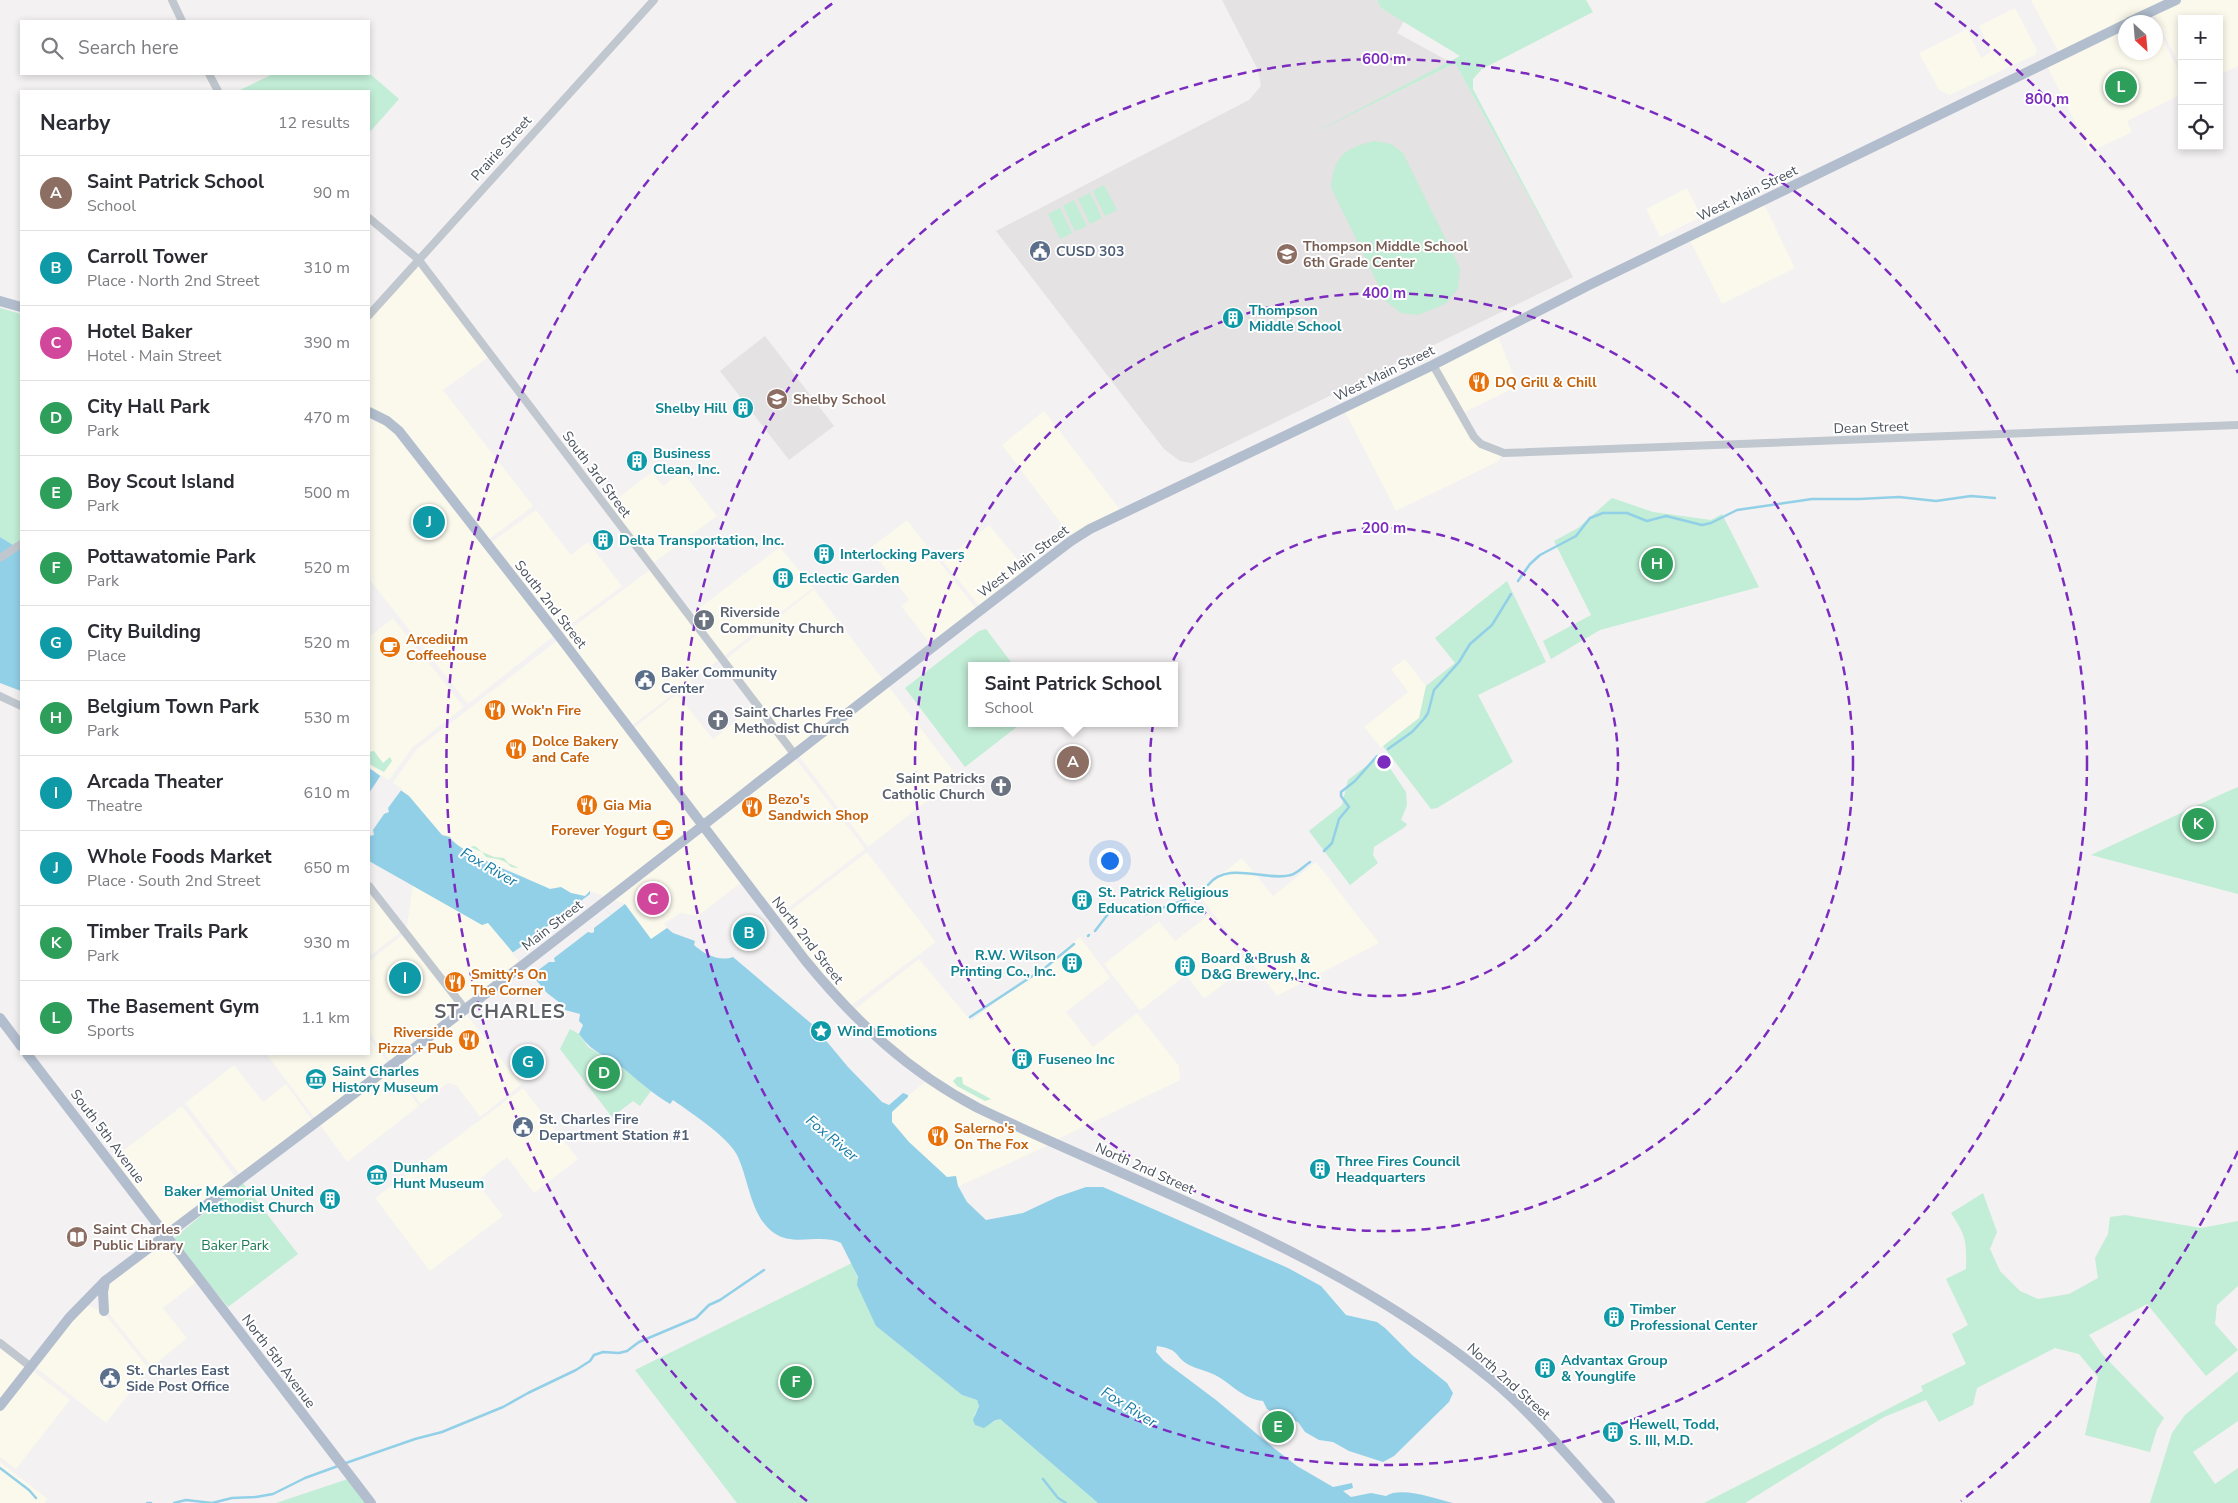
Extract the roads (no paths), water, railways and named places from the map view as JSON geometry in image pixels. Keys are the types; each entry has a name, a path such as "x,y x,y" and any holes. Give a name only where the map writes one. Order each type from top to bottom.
{"main road":[{"path":"2144,15 2176,0"},
{"name":"West Main Street","path":"702,824 795,755 1065,545 1090,529 1433,366 1598,281 2118,28"},
{"path":"0,301 20,307"},
{"name":"South 2nd Street","path":"370,412 387,421 399,431 702,824"},
{"name":"Main Street","path":"0,1406 78,1308 105,1281 522,966 702,824"},
{"name":"North 2nd Street","path":"702,824 835,997 858,1022 912,1067 949,1092 978,1108 1253,1233 1369,1294 1420,1326 1493,1381 1544,1430 1610,1503"},
{"path":"0,1018 20,1045"},
{"name":"South 5th Avenue","path":"28,1055 109,1159 165,1236"},
{"name":"North 5th Avenue","path":"165,1236 370,1503"},
{"path":"78,1308 91,1305 104,1311 103,1292 105,1281"}],"street":[{"path":"172,0 182,20"},
{"name":"Prairie Street","path":"370,314 654,0"},
{"path":"210,75 217,90"},
{"name":"South 3rd Street","path":"370,219 418,259 795,755"},
{"name":"Dean Street","path":"1433,366 1474,437 1481,444 1504,453 2238,425"},
{"path":"0,558 20,545"},
{"path":"0,696 20,706"},
{"path":"370,887 465,1009"},
{"path":"0,1343 32,1367"}],"water":[{"path":"0,537 20,549 20,691 0,683"},
{"name":"Fox River","path":"370,769 409,796 442,835 450,837 455,843 480,858 550,889 561,887 571,893 585,896 590,891 590,895 611,915 625,904 651,939 667,928 673,933 695,941 694,945 712,956 717,958 733,957 813,1025 848,1067 882,1102 889,1105 903,1093 908,1095 892,1112 892,1122 909,1142 947,1177 956,1176 958,1186 967,1202 986,1220 1023,1213 1057,1197 1086,1187 1103,1187 1288,1268 1321,1286 1346,1315 1377,1322 1412,1355 1447,1383 1453,1393 1449,1402 1394,1456 1383,1462 1349,1451 1333,1442 1319,1440 1305,1432 1298,1422 1267,1409 1263,1401 1249,1397 1215,1375 1189,1365 1170,1349 1157,1346 1156,1352 1164,1361 1216,1400 1297,1466 1333,1487 1352,1483 1353,1488 1343,1491 1351,1497 1371,1493 1386,1496 1401,1492 1428,1496 1453,1503 1098,1503 1000,1419 984,1428 975,1425 973,1420 979,1406 977,1400 962,1395 876,1326 857,1285 858,1277 841,1243 825,1239 790,1239 774,1233 766,1226 755,1207 737,1155 726,1140 673,1100 670,1104 618,1064 590,1047 579,1034 583,1025 579,1021 580,1014 565,1010 564,1006 547,993 488,923 482,925 370,862"}],"waterway":[{"path":"1518,581 1530,564 1540,555 1576,536 1590,518 1603,513 1627,513 1647,521 1666,516 1702,525 1711,523 1737,510 1812,499 1899,497 1936,501 1971,496 1995,498"},
{"path":"1388,749 1412,732 1424,719 1428,713 1434,690 1459,662 1470,644 1492,625 1511,594"},
{"path":"1324,851 1332,843 1339,819 1349,807 1341,796 1341,792 1355,781 1377,756"},
{"path":"1208,885 1216,878 1226,874 1291,875 1310,862"},
{"path":"1095,931 1108,914 1115,911 1146,914 1185,900"},
{"path":"970,1017 1046,967 1074,944"},
{"path":"343,1464 415,1439 442,1432 503,1407 576,1370 590,1361 594,1355 603,1352 619,1353 627,1351 639,1342 696,1318 709,1305 720,1300 764,1270"},
{"path":"174,1503 186,1500 212,1503 232,1498 273,1494 305,1478 338,1466"},
{"path":"0,1468 29,1490 36,1498"},
{"path":"1043,1479 1058,1498 1066,1503"}],"place":[{"name":"The Basement Gym","path":"2121,87"},
{"name":"CUSD 303","path":"1040,251"},
{"name":"Thompson Middle School 6th Grade Center","path":"1287,254"},
{"name":"Thompson Middle School","path":"1233,318"},
{"name":"DQ Grill & Chill","path":"1479,382"},
{"name":"Shelby School","path":"777,399"},
{"name":"Shelby Hill","path":"743,408"},
{"name":"Business Clean, Inc.","path":"637,461"},
{"name":"Whole Foods Market","path":"429,522"},
{"name":"Delta Transportation, Inc.","path":"603,540"},
{"name":"Interlocking Pavers","path":"824,554"},
{"name":"Belgium Town Park","path":"1657,564"},
{"name":"Eclectic Garden","path":"783,578"},
{"name":"Riverside Community Church","path":"704,620"},
{"name":"Arcedium Coffeehouse","path":"390,647"},
{"name":"Baker Community Center","path":"645,680"},
{"name":"Wok'n Fire","path":"495,710"},
{"name":"Saint Charles Free Methodist Church","path":"718,720"},
{"name":"Dolce Bakery and Cafe","path":"516,749"},
{"name":"Saint Patrick School","path":"1073,762"},
{"name":"Saint Patricks Catholic Church","path":"1001,786"},
{"name":"Gia Mia","path":"587,805"},
{"name":"Bezo's Sandwich Shop","path":"752,807"},
{"name":"Timber Trails Park","path":"2198,824"},
{"name":"Forever Yogurt","path":"663,830"},
{"name":"Hotel Baker","path":"653,899"},
{"name":"St. Patrick Religious Education Office","path":"1082,900"},
{"name":"Carroll Tower","path":"749,933"},
{"name":"R.W. Wilson Printing Co., Inc.","path":"1072,963"},
{"name":"Board & Brush & D&G Brewery, Inc.","path":"1185,966"},
{"name":"Arcada Theater","path":"405,978"},
{"name":"Smitty's On The Corner","path":"455,982"},
{"name":"Wind Emotions","path":"821,1031"},
{"name":"Riverside Pizza + Pub","path":"469,1040"},
{"name":"Fuseneo Inc","path":"1022,1059"},
{"name":"City Building","path":"528,1062"},
{"name":"City Hall Park","path":"604,1073"},
{"name":"Saint Charles History Museum","path":"316,1079"},
{"name":"St. Charles Fire Department Station #1","path":"523,1127"},
{"name":"Salerno's On The Fox","path":"938,1136"},
{"name":"Three Fires Council Headquarters","path":"1320,1169"},
{"name":"Dunham Hunt Museum","path":"377,1175"},
{"name":"Baker Memorial United Methodist Church","path":"330,1199"},
{"name":"Saint Charles Public Library","path":"77,1237"},
{"name":"Timber Professional Center","path":"1614,1317"},
{"name":"Advantax Group & Younglife","path":"1545,1368"},
{"name":"St. Charles East Side Post Office","path":"110,1378"},
{"name":"Pottawatomie Park","path":"796,1382"},
{"name":"Boy Scout Island","path":"1278,1427"},
{"name":"Hewell, Todd, S. III, M.D.","path":"1613,1432"}],"district":[{"name":"ST. CHARLES","path":"500,1011"}],"park label":[{"name":"Baker Park","path":"235,1245"}]}
